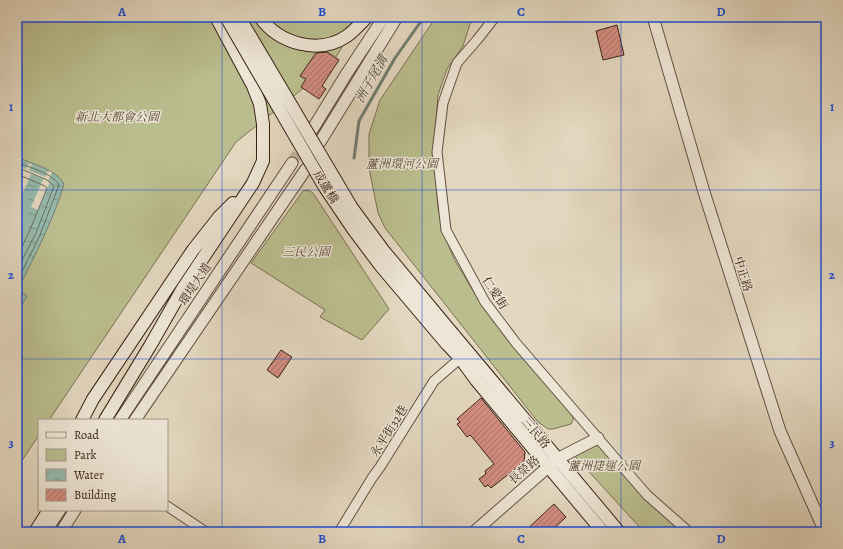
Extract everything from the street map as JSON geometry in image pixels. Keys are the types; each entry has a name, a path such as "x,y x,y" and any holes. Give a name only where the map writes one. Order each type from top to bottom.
{"main road":[{"path":"105,419 150,346 183,288 253,183 263,161 263,124 260,104 253,86 216,17"},
{"name":"成蘆橋","path":"226,17 324,186 353,229 380,266 450,339"},
{"name":"成蘆橋","path":"239,17 352,208 450,339"},
{"path":"260,17 268,26 289,41 318,46 334,42 347,36 367,17"},
{"path":"82,419 93,398 194,250 219,217 253,183"},
{"name":"三民路","path":"450,339 464,354 476,380 619,532"},
{"name":"三民路","path":"553,462 603,532"},
{"path":"39,531 49,511"}],"street":[{"path":"312,130 384,17"},
{"path":"320,142 397,17"},
{"name":"仁愛街","path":"495,17 457,63 443,103 437,152 446,230 485,302 516,343 647,495 689,532"},
{"name":"中正路","path":"653,17 704,192 780,431 825,532"},
{"name":"環堤大道","path":"121,419 292,163"},
{"path":"136,419 306,169"},
{"name":"永平街32巷","path":"340,532 372,478 380,468 434,381 464,354"},
{"name":"長榮路","path":"474,532 553,462 598,438"},
{"path":"168,507 206,532"},
{"path":"39,531 59,511"},
{"path":"60,532 74,511"}],"green space":[{"name":"新北大都會公園","path":"17,17 360,17 330,67 236,142 50,419 38,419 38,436 17,468"},
{"name":"蘆洲環河公園","path":"436,17 477,17 470,24 463,46 447,69 438,95 434,150 438,208 445,236 454,259 481,304 573,416 571,424 548,429 538,422 385,228 378,213 369,168 369,134 380,100"},
{"name":"三民公園","path":"308,190 313,193 389,309 362,340 320,317 325,310 251,263 303,191"},
{"name":"蘆洲捷運公園","path":"598,438 685,532 644,532 571,452"}],"water":[{"path":"17,157 50,171 55,174 64,184 49,225 18,289 27,296 17,313"}],"pier":[{"path":"29,163 32,164 29,170 45,177 48,171 52,172 48,181 50,182 38,210 31,207 43,179 31,174 19,202 17,201 17,184 23,171 17,168 17,165 26,169"}],"building":[{"path":"617,25 624,55 603,60 596,31"},
{"path":"327,52 339,60 322,86 326,89 319,99 301,87 306,79 300,76 316,53"},
{"path":"281,350 292,357 278,378 267,370"},
{"path":"481,398 525,452 524,462 491,488 488,485 485,487 479,479 486,474 485,471 494,464 472,437 470,435 467,437 457,424 460,422 457,419"},
{"path":"554,504 566,517 550,532 524,532"}],"waterway":[{"name":"洲子尾溝","path":"354,158 359,121 395,58 424,17"}],"tunnel":[{"path":"292,163 305,140"}]}
